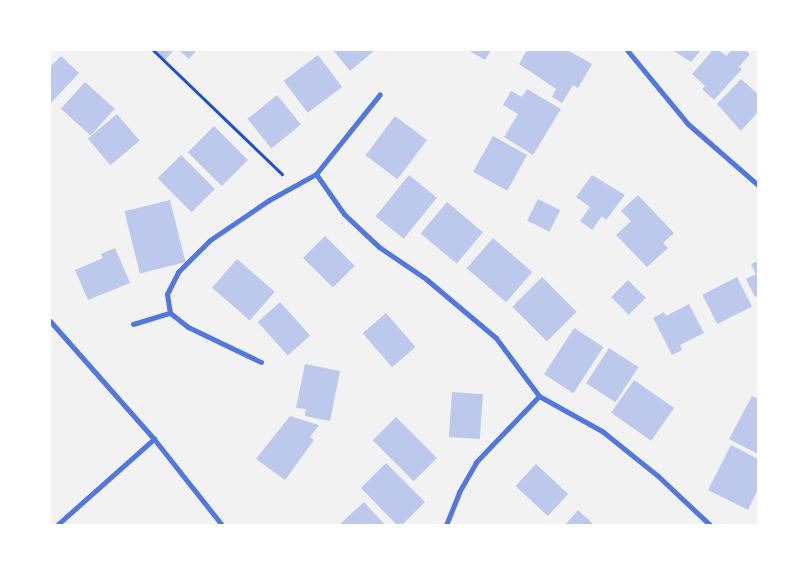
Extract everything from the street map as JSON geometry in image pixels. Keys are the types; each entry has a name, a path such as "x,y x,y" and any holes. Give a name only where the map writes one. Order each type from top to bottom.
{"street":[{"path":"626,50 688,124 758,185"},
{"path":"261,362 188,327 170,313 166,294 178,272 210,240 269,200 316,174 380,94"},
{"path":"316,174 344,214 379,246 426,279 496,338 539,396 602,432 658,476 710,525"},
{"path":"133,324 170,313"},
{"path":"50,321 154,439 222,525"},
{"path":"446,525 459,492 476,462 539,396"},
{"path":"57,525 154,439"}],"path":[{"path":"153,50 284,177"}],"building":[{"path":"153,50 174,50 164,61"},
{"path":"179,50 197,50 189,59"},
{"path":"333,50 375,50 350,71"},
{"path":"468,50 491,50 485,60"},
{"path":"527,50 567,50 592,64 578,88 573,85 562,103 552,97 556,89 519,64"},
{"path":"672,50 701,50 691,62"},
{"path":"713,50 719,50 726,56 732,50 745,50 750,54 739,67 742,69 714,100 702,89 705,86 692,74"},
{"path":"318,55 342,87 308,113 284,81"},
{"path":"61,56 79,73 50,104 50,67"},
{"path":"741,79 758,94 758,112 741,131 717,104"},
{"path":"85,82 115,109 91,136 61,109"},
{"path":"527,89 561,109 533,155 504,137 518,114 503,105 511,91 522,97"},
{"path":"277,95 301,125 271,148 247,119"},
{"path":"117,114 139,141 110,165 88,138"},
{"path":"395,116 427,140 397,179 366,155"},
{"path":"214,126 248,160 222,186 188,152"},
{"path":"493,136 527,155 507,191 473,172"},
{"path":"181,155 215,189 192,212 158,178"},
{"path":"409,175 437,198 404,239 376,216"},
{"path":"592,175 625,195 606,220 602,216 592,230 580,221 590,207 576,197"},
{"path":"638,195 674,233 663,243 668,248 647,267 616,235 631,221 621,211"},
{"path":"538,199 560,210 549,232 527,220"},
{"path":"170,200 185,262 140,273 124,211"},
{"path":"447,202 483,232 457,264 421,233"},
{"path":"325,236 355,266 333,288 303,258"},
{"path":"493,238 532,272 506,302 467,268"},
{"path":"115,248 130,283 88,300 75,270 103,258 101,254"},
{"path":"237,259 275,292 250,320 212,288"},
{"path":"758,261 758,296 755,297 746,279 756,274 751,264"},
{"path":"542,277 577,312 547,341 512,307"},
{"path":"737,277 752,306 717,324 702,295"},
{"path":"628,280 646,298 629,315 611,297"},
{"path":"280,302 310,335 288,356 258,322"},
{"path":"689,304 704,333 680,345 682,350 672,355 653,318 664,312 666,316"},
{"path":"386,313 416,347 392,367 363,333"},
{"path":"574,328 603,347 573,393 544,374"},
{"path":"609,348 638,367 615,402 586,383"},
{"path":"305,364 340,371 330,421 305,416 306,409 296,408"},
{"path":"634,380 674,408 651,441 611,413"},
{"path":"452,392 483,394 480,439 449,437"},
{"path":"752,396 758,399 758,454 729,439"},
{"path":"290,416 319,425 310,437 314,440 285,480 256,459"},
{"path":"396,417 437,458 414,481 373,440"},
{"path":"731,445 758,459 758,489 748,510 708,490"},
{"path":"386,463 425,502 402,525 397,525 361,488"},
{"path":"536,464 568,494 548,516 516,486"},
{"path":"364,502 385,525 339,525"},
{"path":"578,510 594,525 565,525"}]}
